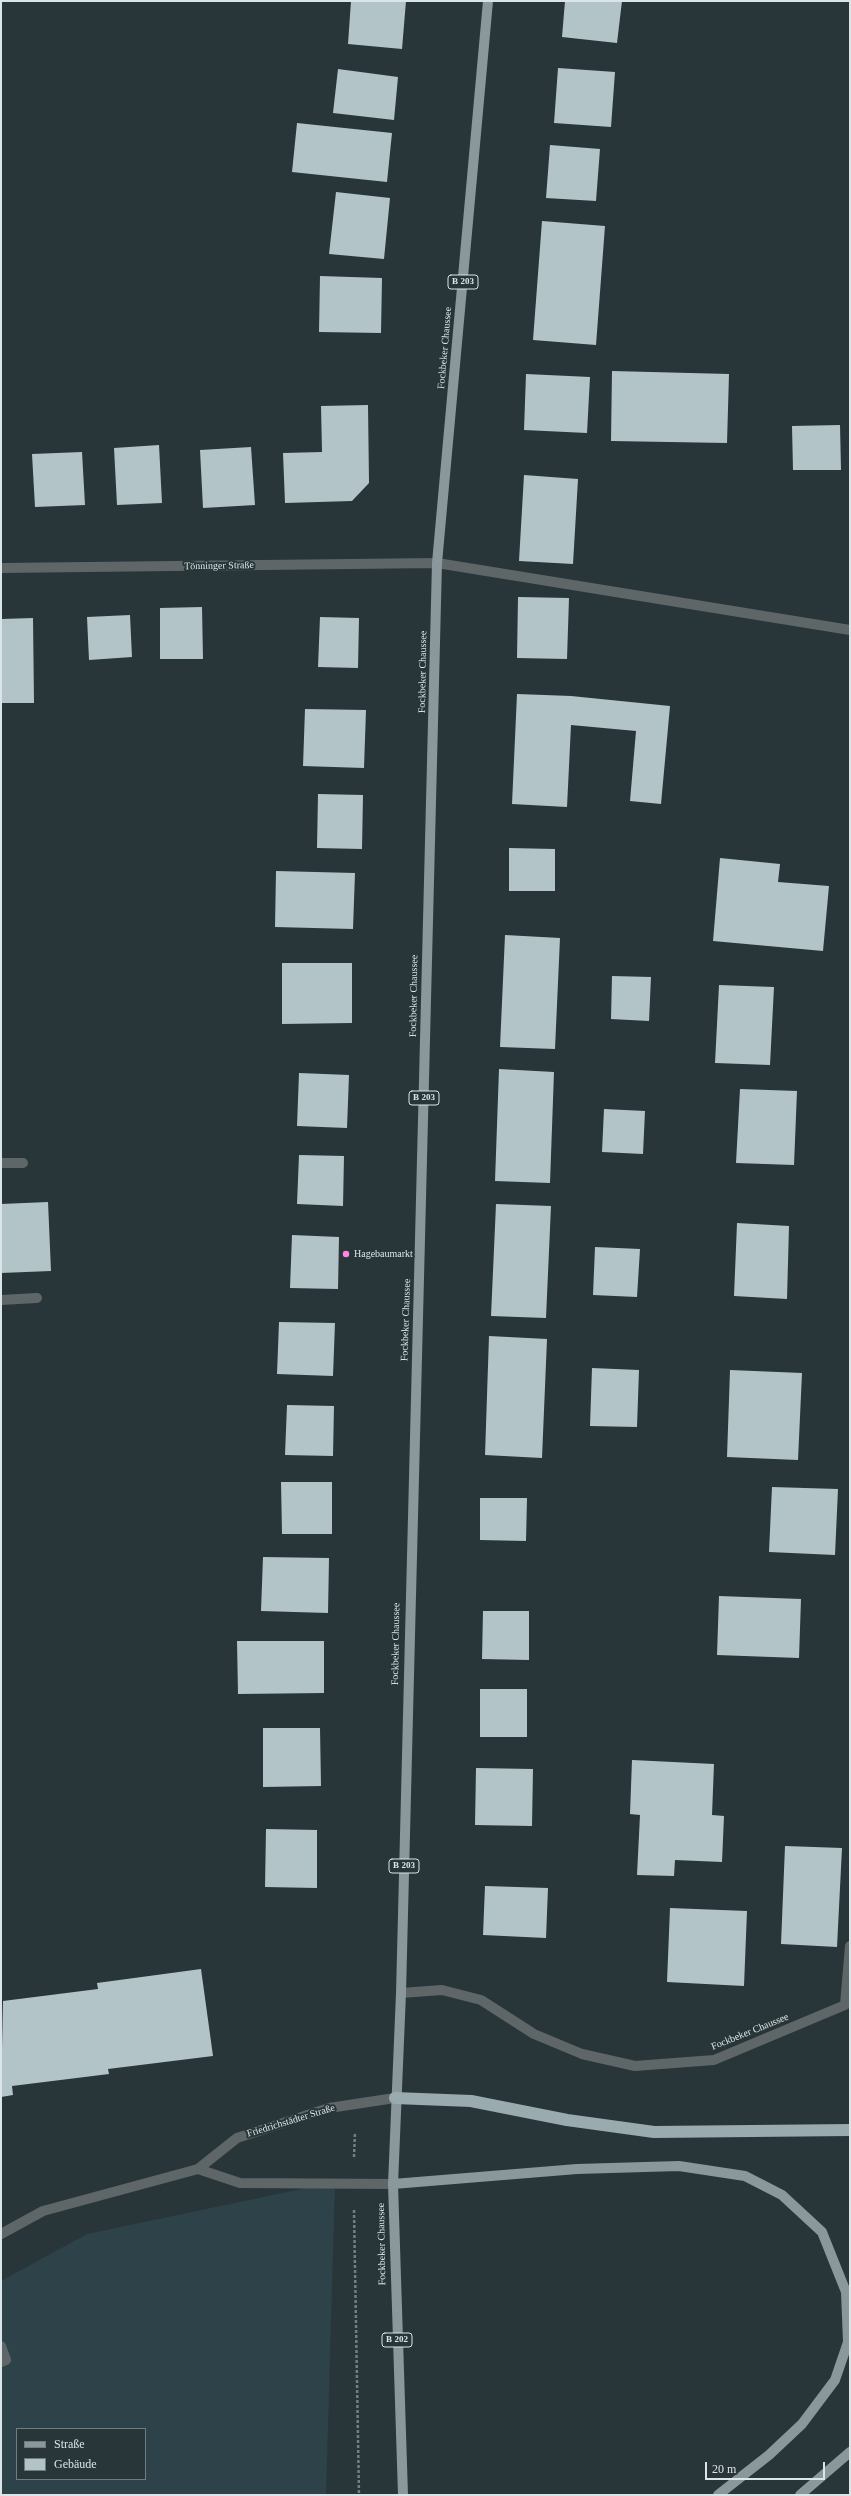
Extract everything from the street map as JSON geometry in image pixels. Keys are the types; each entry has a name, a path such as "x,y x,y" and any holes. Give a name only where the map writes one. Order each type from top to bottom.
{"highway":[{"path":"395,2098 471,2101 567,2120 654,2132 850,2130"}],"main road":[{"name":"Fockbeker Chaussee","path":"403,2495 393,2184 395,2098 401,1993 437,564 488,1"},
{"path":"393,2184 577,2168 679,2166 745,2176 782,2195 822,2232 846,2292 848,2342 835,2380 802,2424 769,2455 718,2495"},
{"path":"800,2495 850,2452"}],"street":[{"name":"Tönninger Straße","path":"1,568 437,564 850,630"},
{"path":"1,1163 23,1163"},
{"path":"1,1300 37,1298"},
{"name":"Fockbeker Chaussee","path":"401,1993 442,1990 481,2000 534,2034 582,2054 635,2066 714,2060 848,2004 850,1946"},
{"name":"Friedrichstädter Straße","path":"1,2234 43,2211 198,2169 237,2138 329,2108 395,2098"},
{"path":"198,2169 240,2183 353,2185 393,2184"},
{"path":"1,2346 6,2360 1,2362"}],"path":[{"path":"357,2103 353,2185 359,2495"}],"shaded area":[{"path":"335,2182 326,2495 1,2495 1,2281 87,2234"}],"building":[{"path":"351,1 406,1 402,49 348,44"},
{"path":"565,1 622,1 617,43 562,37"},
{"path":"558,68 615,72 611,127 554,123"},
{"path":"338,69 398,77 394,120 333,113"},
{"path":"297,123 392,133 387,182 292,172"},
{"path":"550,145 600,149 596,201 546,198"},
{"path":"336,192 390,198 384,259 329,254"},
{"path":"542,221 605,226 596,345 533,340"},
{"path":"320,276 382,278 381,333 319,332"},
{"path":"612,371 729,374 727,443 611,441"},
{"path":"526,374 590,377 587,433 524,430"},
{"path":"368,405 369,483 352,501 285,503 283,453 322,452 321,406"},
{"path":"840,425 841,470 793,470 792,426"},
{"path":"159,445 162,503 117,505 114,448"},
{"path":"251,447 255,505 203,508 200,450"},
{"path":"82,452 85,505 35,507 32,454"},
{"path":"524,475 578,479 573,564 519,561"},
{"path":"518,597 569,598 567,659 517,658"},
{"path":"202,607 203,659 160,659 160,608"},
{"path":"130,615 132,657 89,660 87,617"},
{"path":"320,617 359,618 358,668 318,667"},
{"path":"33,618 34,703 1,703 1,619"},
{"path":"517,694 571,696 670,706 661,804 630,801 636,731 571,725 567,807 512,804"},
{"path":"305,709 366,710 364,768 303,766"},
{"path":"318,794 363,795 362,849 317,848"},
{"path":"509,848 555,849 555,891 509,891"},
{"path":"720,858 780,864 778,882 829,886 823,951 713,941"},
{"path":"276,871 355,873 353,929 275,927"},
{"path":"505,935 560,938 555,1049 500,1047"},
{"path":"282,963 352,963 352,1023 282,1024"},
{"path":"612,976 651,977 649,1021 611,1019"},
{"path":"719,985 774,987 770,1065 715,1063"},
{"path":"499,1069 554,1072 550,1183 495,1181"},
{"path":"299,1073 349,1075 347,1128 297,1126"},
{"path":"740,1089 797,1091 794,1165 736,1163"},
{"path":"604,1109 645,1111 643,1154 602,1152"},
{"path":"299,1155 344,1156 343,1206 297,1204"},
{"path":"48,1202 51,1271 1,1273 1,1204"},
{"path":"496,1204 551,1206 546,1318 491,1316"},
{"path":"737,1223 789,1226 787,1299 734,1296"},
{"path":"292,1235 339,1237 338,1289 290,1288"},
{"path":"595,1247 640,1249 637,1297 593,1295"},
{"path":"279,1322 335,1323 333,1376 277,1374"},
{"path":"489,1336 547,1339 542,1458 485,1455"},
{"path":"592,1368 639,1370 637,1427 590,1426"},
{"path":"730,1370 802,1373 798,1460 727,1457"},
{"path":"287,1405 334,1406 333,1456 285,1455"},
{"path":"281,1482 332,1482 332,1534 282,1534"},
{"path":"772,1487 838,1489 835,1555 769,1552"},
{"path":"480,1498 527,1498 526,1541 480,1540"},
{"path":"263,1557 329,1558 328,1613 261,1611"},
{"path":"719,1596 801,1599 799,1658 717,1655"},
{"path":"483,1611 529,1611 529,1660 482,1659"},
{"path":"237,1641 324,1641 324,1693 238,1694"},
{"path":"480,1689 527,1689 527,1737 480,1737"},
{"path":"263,1728 320,1728 321,1786 263,1787"},
{"path":"632,1760 714,1764 712,1815 724,1816 722,1862 675,1860 674,1876 637,1875 640,1815 630,1814"},
{"path":"476,1768 533,1769 532,1826 475,1825"},
{"path":"266,1829 317,1830 317,1888 265,1887"},
{"path":"785,1846 842,1848 837,1947 781,1944"},
{"path":"485,1886 548,1888 546,1938 483,1935"},
{"path":"670,1908 747,1911 744,1986 667,1982"},
{"path":"201,1969 213,2056 108,2069 109,2074 12,2086 13,2095 1,2097 3,2001 98,1989 97,1983"}],"place":[{"name":"Hagebaumarkt","path":"346,1254"}]}
